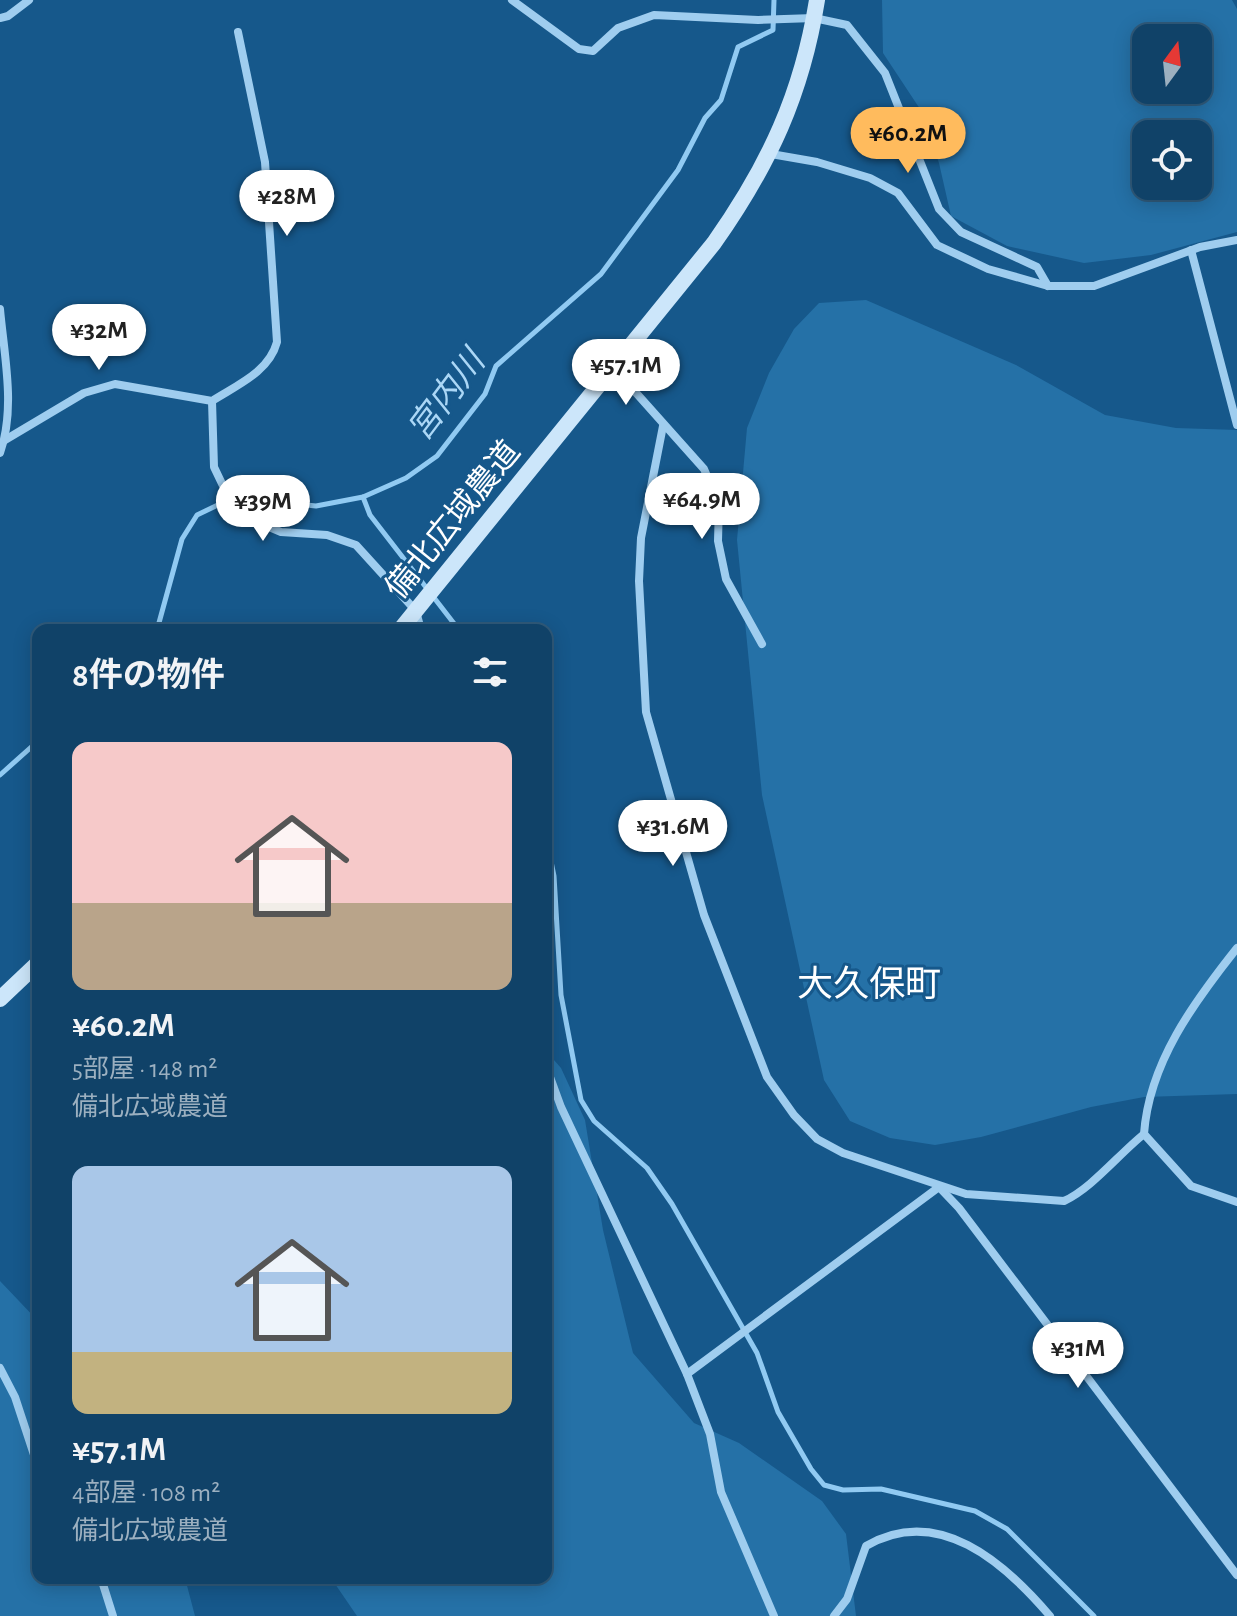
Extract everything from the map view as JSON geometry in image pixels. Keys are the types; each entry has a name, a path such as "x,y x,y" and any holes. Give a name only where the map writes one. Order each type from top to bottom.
{"street":[{"path":"3,15 29,0"},
{"path":"512,0 579,49 593,51 618,28 654,15 758,20 814,18 847,25 885,73 939,209 961,232 1037,267 1048,286"},
{"name":"備北広域農道","path":"405,624 714,243 771,154 803,68 817,0"},
{"path":"5,440 84,393 115,384 212,401 260,370 273,357 277,342 265,162 238,32"},
{"path":"771,154 817,162 870,178 898,193 937,245 988,269 1048,286 1094,286 1191,250 1237,240"},
{"path":"1191,250 1237,425"},
{"path":"0,309 8,404 5,440 0,453"},
{"path":"613,367 704,469 719,504 718,541 726,579 762,644"},
{"path":"212,401 214,467 236,513 281,532 327,535 356,545 416,611 419,624"},
{"path":"663,426 641,538 639,581 646,712 704,915 767,1077 794,1115 817,1139 843,1153 966,1194 1064,1201 1074,1197 1117,1155 1144,1134 1159,1069 1196,998 1237,948"},
{"path":"0,999 32,969"},
{"path":"552,1082 687,1374 710,1434 721,1492 774,1616"},
{"path":"1144,1134 1191,1186 1237,1202"},
{"path":"687,1374 939,1187"},
{"path":"939,1187 959,1208 1237,1575"},
{"path":"0,1368 15,1397 32,1449"},
{"path":"834,1616 847,1599 866,1546 888,1533 910,1530 946,1535 977,1549 1013,1578 1050,1616"},
{"path":"103,1584 113,1616"}],"shaded area":[{"path":"882,0 1232,0 1237,9 1237,232 1151,255 1084,263 1007,246 951,216 939,163 920,109 883,53"},
{"path":"866,300 1016,365 1105,415 1176,428 1237,430 1237,1094 1144,1097 1091,1107 981,1137 935,1145 890,1138 850,1121 824,1080 762,795 737,540 747,428 769,373 794,329 819,303"},
{"path":"552,1058 561,1068 585,1120 603,1230 633,1353 694,1423 739,1443 822,1501 846,1534 856,1616 357,1616 335,1584 552,1584"},
{"path":"0,1281 32,1315 32,1584 187,1584 195,1616 0,1616"}],"waterway":[{"name":"宮内川","path":"159,624 182,539 197,515 224,502 248,499 316,506 363,497 406,478 437,456 485,394 496,366 601,274 678,170 705,118 721,100 738,47 773,30 774,0"},
{"path":"363,497 370,515 454,624"},
{"name":"宮内川","path":"0,775 32,746"},
{"path":"552,866 561,995 581,1100 594,1121 647,1168 672,1204 757,1353 778,1412 811,1469 824,1485 843,1490 881,1489 975,1511 1007,1529 1094,1616"}],"district":[{"name":"大久保町","path":"869,985"}]}
